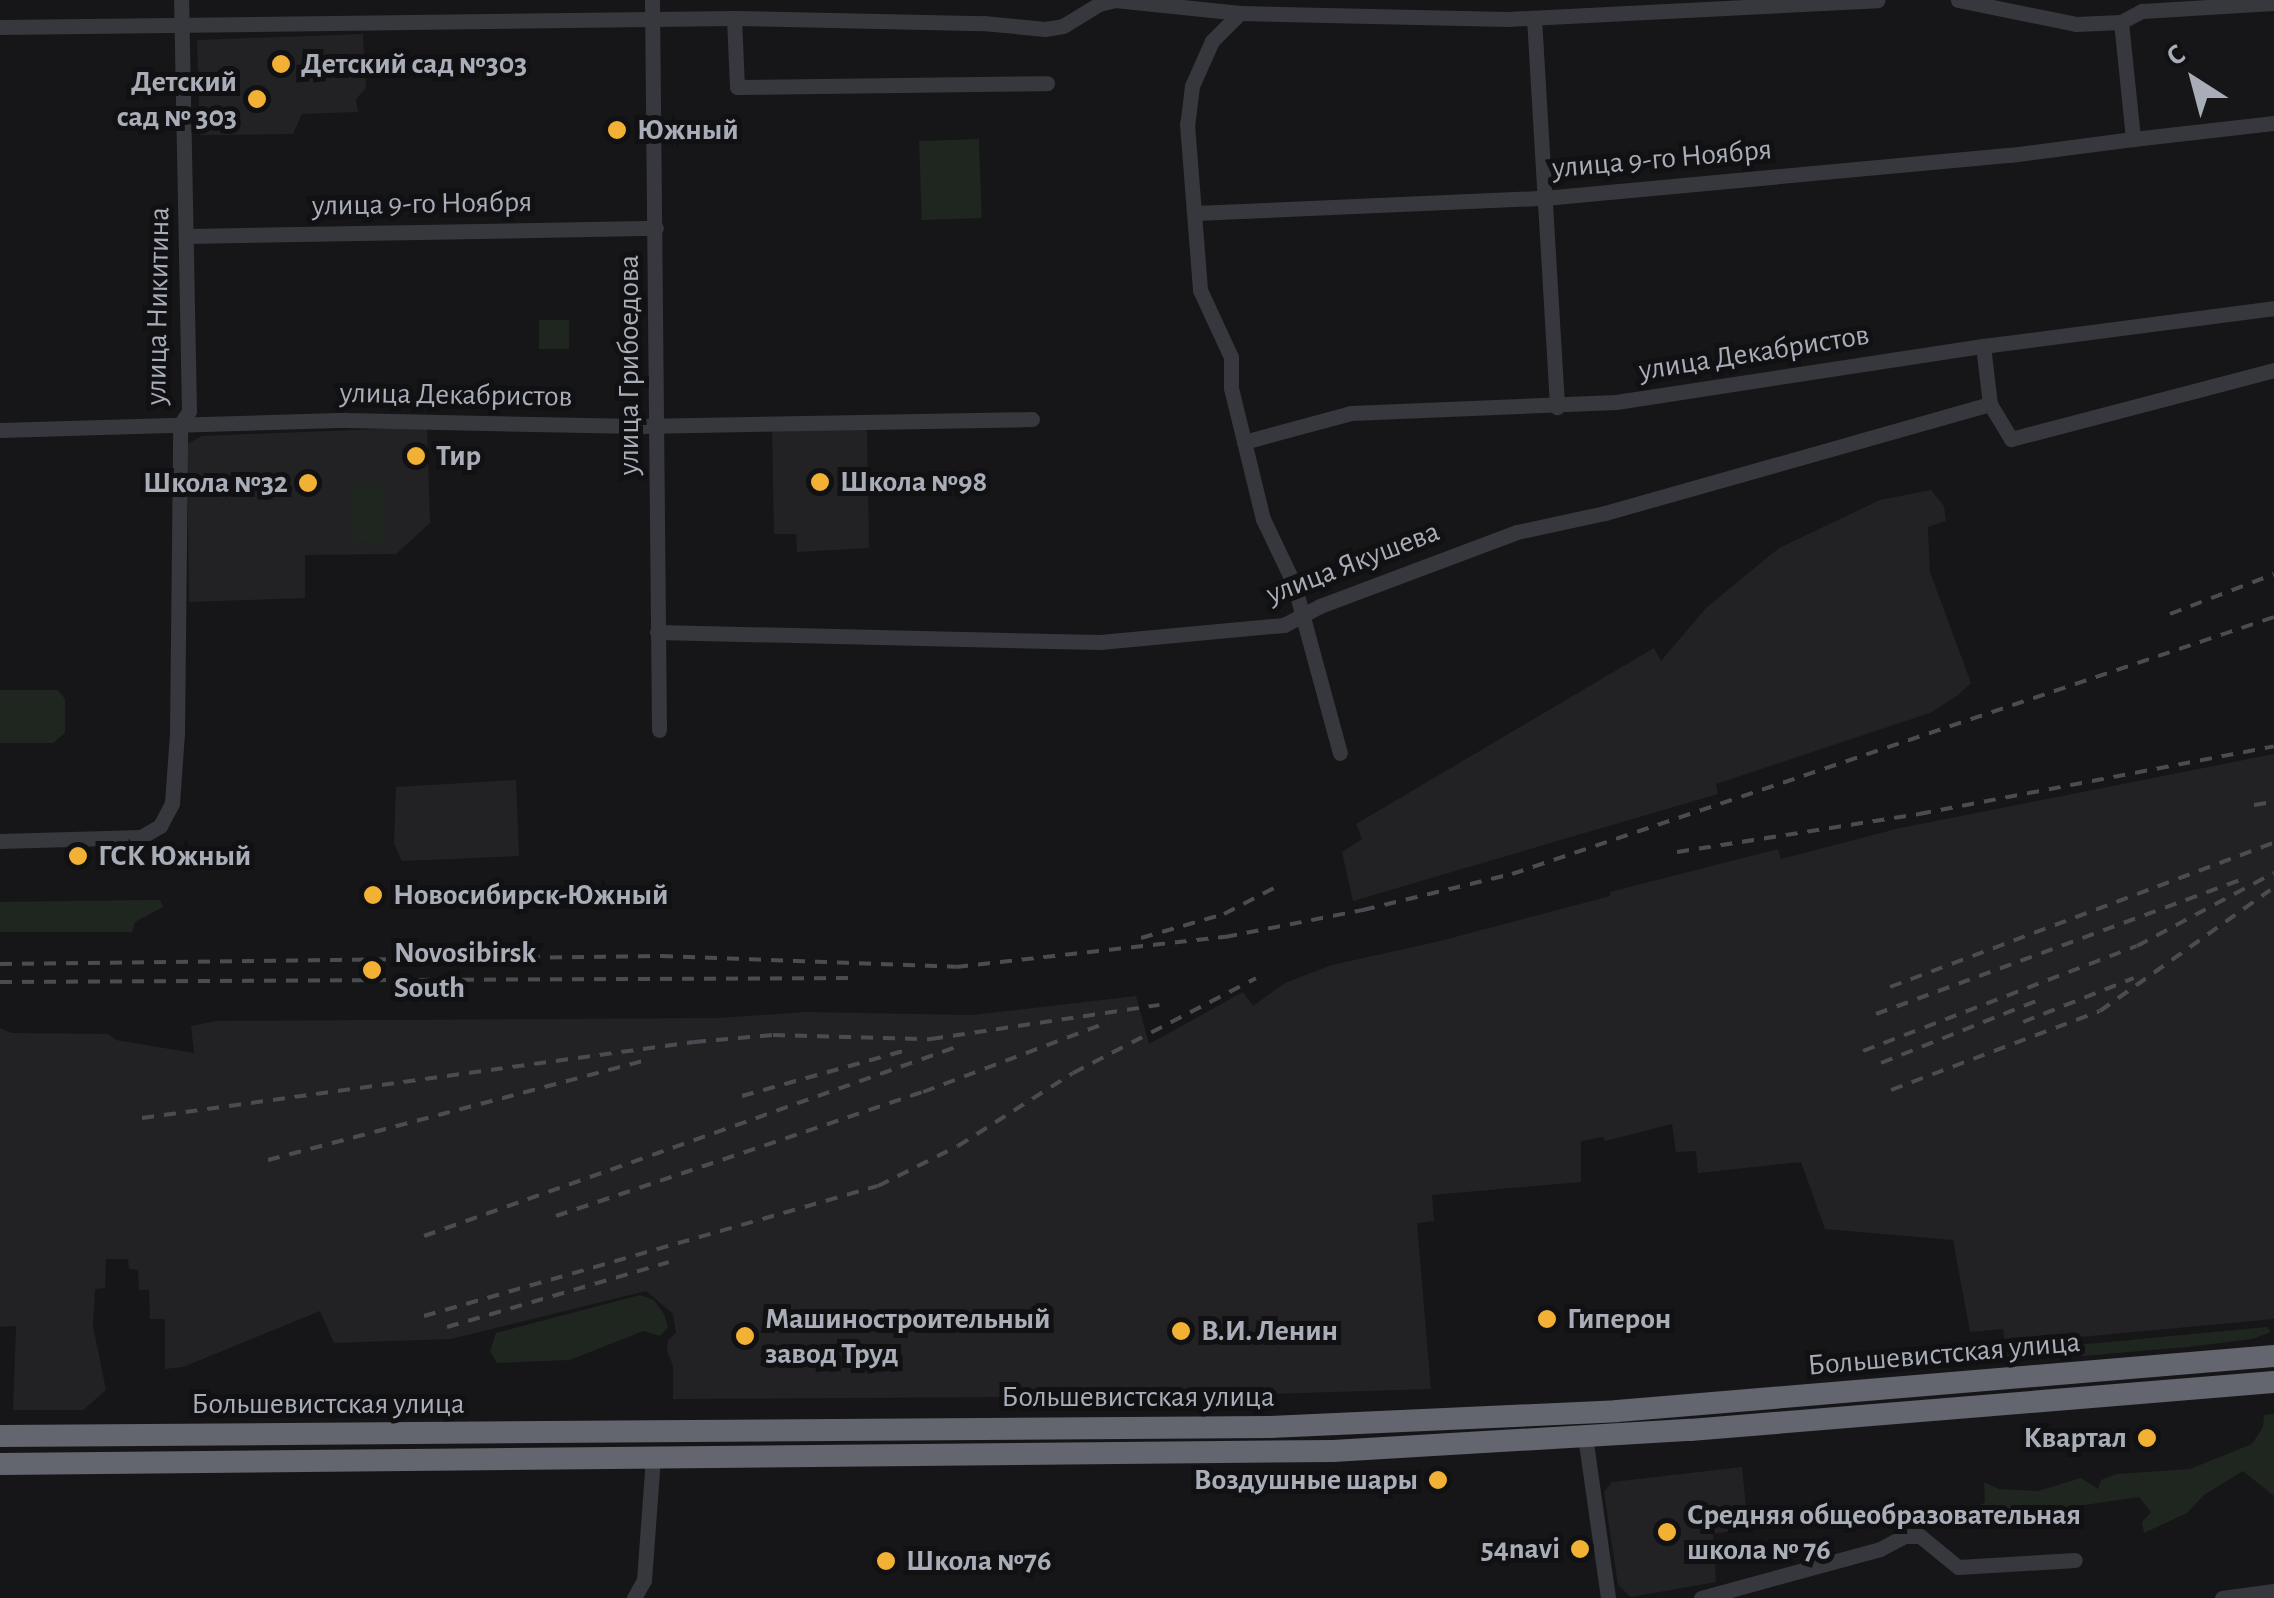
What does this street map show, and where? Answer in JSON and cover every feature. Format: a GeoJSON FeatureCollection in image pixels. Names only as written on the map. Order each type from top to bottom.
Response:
{"type":"FeatureCollection","features":[{"type":"Feature","properties":{"kind":"highway","name":"Большевистская улица"},"geometry":{"type":"LineString","coordinates":[[0,1436],[1270,1427],[1617,1411],[2274,1356]]}},
{"type":"Feature","properties":{"kind":"highway","name":"Большевистская улица"},"geometry":{"type":"LineString","coordinates":[[0,1464],[1271,1453],[1585,1436],[2274,1382]]}},
{"type":"Feature","properties":{"kind":"street","name":"улица Никитина"},"geometry":{"type":"LineString","coordinates":[[0,840],[141,836],[160,826],[172,803],[177,734],[180,425],[189,411],[181,0]]}},
{"type":"Feature","properties":{"kind":"street","name":"улица Грибоедова"},"geometry":{"type":"LineString","coordinates":[[652,0],[659,730]]}},
{"type":"Feature","properties":{"kind":"street"},"geometry":{"type":"LineString","coordinates":[[0,27],[734,18],[983,22],[1045,30],[1063,26],[1099,4],[1116,0],[1240,13],[1534,18],[1878,0]]}},
{"type":"Feature","properties":{"kind":"street"},"geometry":{"type":"LineString","coordinates":[[1958,0],[2076,24],[2121,22],[2142,6],[2274,3]]}},
{"type":"Feature","properties":{"kind":"street"},"geometry":{"type":"LineString","coordinates":[[1240,13],[1212,41],[1192,86],[1187,124],[1200,290],[1231,357],[1231,388],[1263,519],[1294,584],[1340,753]]}},
{"type":"Feature","properties":{"kind":"street"},"geometry":{"type":"LineString","coordinates":[[734,18],[736,87],[1047,83]]}},
{"type":"Feature","properties":{"kind":"street"},"geometry":{"type":"LineString","coordinates":[[1534,18],[1557,406]]}},
{"type":"Feature","properties":{"kind":"street"},"geometry":{"type":"LineString","coordinates":[[2121,22],[2133,139]]}},
{"type":"Feature","properties":{"kind":"street","name":"улица 9-го Ноября"},"geometry":{"type":"LineString","coordinates":[[1196,213],[1544,198],[2010,155],[2274,123]]}},
{"type":"Feature","properties":{"kind":"street","name":"улица 9-го Ноября"},"geometry":{"type":"LineString","coordinates":[[188,236],[656,228]]}},
{"type":"Feature","properties":{"kind":"street","name":"улица Декабристов"},"geometry":{"type":"LineString","coordinates":[[1244,442],[1351,413],[1616,402],[1983,346],[2274,308]]}},
{"type":"Feature","properties":{"kind":"street"},"geometry":{"type":"LineString","coordinates":[[1983,346],[1990,404],[2012,439],[2274,370]]}},
{"type":"Feature","properties":{"kind":"street","name":"улица Якушева"},"geometry":{"type":"LineString","coordinates":[[656,632],[1100,642],[1284,626],[1320,606],[1429,562],[1517,532],[1605,512],[1990,404]]}},
{"type":"Feature","properties":{"kind":"street","name":"улица Декабристов"},"geometry":{"type":"LineString","coordinates":[[0,430],[346,420],[657,426],[1032,419]]}},
{"type":"Feature","properties":{"kind":"street"},"geometry":{"type":"LineString","coordinates":[[1585,1436],[1608,1598]]}},
{"type":"Feature","properties":{"kind":"street"},"geometry":{"type":"LineString","coordinates":[[634,1598],[644,1580],[653,1458]]}},
{"type":"Feature","properties":{"kind":"street"},"geometry":{"type":"LineString","coordinates":[[1701,1598],[1880,1549],[1904,1536],[1920,1536],[1958,1567],[2076,1560]]}},
{"type":"Feature","properties":{"kind":"street"},"geometry":{"type":"LineString","coordinates":[[2222,1598],[2274,1591]]}},
{"type":"Feature","properties":{"kind":"shaded area","name":"Детский сад №303"},"geometry":{"type":"Polygon","coordinates":[[[363,34],[366,88],[356,99],[358,112],[302,114],[293,134],[200,135],[197,40],[363,34]]]}},
{"type":"Feature","properties":{"kind":"shaded area"},"geometry":{"type":"Polygon","coordinates":[[[979,139],[982,218],[922,220],[919,141],[979,139]]]}},
{"type":"Feature","properties":{"kind":"shaded area"},"geometry":{"type":"Polygon","coordinates":[[[539,320],[569,320],[569,349],[539,349],[539,320]]]}},
{"type":"Feature","properties":{"kind":"shaded area","name":"Школа №32"},"geometry":{"type":"Polygon","coordinates":[[[427,427],[430,523],[396,554],[305,555],[305,598],[189,602],[187,444],[202,436],[427,427]]]}},
{"type":"Feature","properties":{"kind":"shaded area","name":"Школа №98"},"geometry":{"type":"Polygon","coordinates":[[[867,427],[869,548],[797,552],[796,534],[774,534],[772,430],[867,427]]]}},
{"type":"Feature","properties":{"kind":"shaded area"},"geometry":{"type":"Polygon","coordinates":[[[353,485],[385,486],[383,543],[351,542],[353,485]]]}},
{"type":"Feature","properties":{"kind":"shaded area"},"geometry":{"type":"Polygon","coordinates":[[[1931,490],[1944,506],[1946,521],[1928,527],[1930,572],[1971,683],[1957,696],[1930,713],[1716,784],[1718,794],[1353,901],[1342,852],[1362,839],[1356,824],[1654,648],[1661,661],[1706,608],[1779,548],[1880,500],[1931,490]]]}},
{"type":"Feature","properties":{"kind":"shaded area"},"geometry":{"type":"Polygon","coordinates":[[[0,690],[58,690],[65,699],[65,733],[53,743],[0,743],[0,690]]]}},
{"type":"Feature","properties":{"kind":"shaded area"},"geometry":{"type":"Polygon","coordinates":[[[2274,754],[2274,1319],[2005,1344],[2003,1329],[1970,1332],[1953,1240],[1825,1229],[1801,1162],[1698,1173],[1696,1151],[1676,1152],[1672,1124],[1605,1141],[1603,1137],[1581,1141],[1581,1182],[1432,1195],[1434,1221],[1417,1223],[1431,1389],[1211,1396],[673,1399],[673,1366],[667,1351],[668,1340],[676,1333],[673,1314],[646,1291],[451,1339],[334,1343],[320,1311],[183,1367],[165,1369],[165,1319],[150,1319],[149,1290],[139,1290],[138,1270],[129,1269],[128,1259],[106,1259],[105,1288],[95,1289],[93,1326],[106,1390],[83,1410],[13,1410],[16,1326],[0,1327],[0,1028],[12,1033],[108,1034],[116,1040],[194,1053],[191,1026],[216,1021],[719,1018],[805,1012],[972,1015],[1136,996],[1149,1044],[1243,992],[1253,1006],[1285,983],[1332,965],[1436,942],[1610,896],[1610,892],[1778,849],[1781,859],[1900,828],[2274,754]]]}},
{"type":"Feature","properties":{"kind":"shaded area"},"geometry":{"type":"Polygon","coordinates":[[[516,780],[519,856],[402,861],[394,844],[396,787],[516,780]]]}},
{"type":"Feature","properties":{"kind":"shaded area"},"geometry":{"type":"Polygon","coordinates":[[[160,900],[163,907],[135,922],[132,932],[0,932],[0,902],[160,900]]]}},
{"type":"Feature","properties":{"kind":"shaded area"},"geometry":{"type":"Polygon","coordinates":[[[640,1295],[654,1300],[664,1314],[668,1327],[660,1336],[643,1331],[570,1360],[497,1363],[490,1351],[496,1333],[640,1295]]]}},
{"type":"Feature","properties":{"kind":"shaded area"},"geometry":{"type":"Polygon","coordinates":[[[2267,1327],[2271,1332],[2252,1339],[1986,1364],[1989,1356],[2004,1352],[2267,1327]]]}},
{"type":"Feature","properties":{"kind":"shaded area"},"geometry":{"type":"Polygon","coordinates":[[[2274,1414],[2274,1496],[2243,1471],[2204,1495],[2187,1513],[2144,1533],[2142,1522],[2151,1512],[2139,1497],[2030,1513],[2020,1506],[1980,1521],[1957,1520],[1985,1502],[1984,1482],[1999,1489],[2038,1491],[2081,1478],[2098,1489],[2101,1480],[2117,1474],[2190,1469],[2252,1444],[2263,1427],[2264,1415],[2274,1414]]]}},
{"type":"Feature","properties":{"kind":"shaded area","name":"Средняя общеобразовательная школа № 76"},"geometry":{"type":"Polygon","coordinates":[[[1742,1467],[1746,1507],[1737,1530],[1713,1534],[1716,1582],[1631,1597],[1618,1585],[1604,1492],[1612,1482],[1742,1467]]]}},
{"type":"Feature","properties":{"kind":"railway"},"geometry":{"type":"LineString","coordinates":[[2170,614],[2274,574]]}},
{"type":"Feature","properties":{"kind":"railway"},"geometry":{"type":"LineString","coordinates":[[0,964],[661,956],[956,967],[1225,937],[1363,910],[1512,874],[2274,617]]}},
{"type":"Feature","properties":{"kind":"railway"},"geometry":{"type":"LineString","coordinates":[[1677,852],[1919,814],[2274,746]]}},
{"type":"Feature","properties":{"kind":"railway"},"geometry":{"type":"LineString","coordinates":[[2254,805],[2274,802]]}},
{"type":"Feature","properties":{"kind":"railway"},"geometry":{"type":"LineString","coordinates":[[1890,987],[2274,843]]}},
{"type":"Feature","properties":{"kind":"railway"},"geometry":{"type":"LineString","coordinates":[[1863,1051],[2137,946],[2274,873]]}},
{"type":"Feature","properties":{"kind":"railway"},"geometry":{"type":"LineString","coordinates":[[1876,1014],[2246,878]]}},
{"type":"Feature","properties":{"kind":"railway"},"geometry":{"type":"LineString","coordinates":[[1141,938],[1224,914],[1276,887]]}},
{"type":"Feature","properties":{"kind":"railway"},"geometry":{"type":"LineString","coordinates":[[1891,1090],[2100,1011],[2270,890]]}},
{"type":"Feature","properties":{"kind":"railway"},"geometry":{"type":"LineString","coordinates":[[0,982],[854,978]]}},
{"type":"Feature","properties":{"kind":"railway"},"geometry":{"type":"LineString","coordinates":[[424,1316],[878,1186],[958,1146],[1073,1073],[1256,978]]}},
{"type":"Feature","properties":{"kind":"railway"},"geometry":{"type":"LineString","coordinates":[[2023,1022],[2134,978]]}},
{"type":"Feature","properties":{"kind":"railway"},"geometry":{"type":"LineString","coordinates":[[1881,1063],[2041,999]]}},
{"type":"Feature","properties":{"kind":"railway"},"geometry":{"type":"LineString","coordinates":[[142,1118],[694,1042],[773,1035],[931,1039],[1159,1005]]}},
{"type":"Feature","properties":{"kind":"railway"},"geometry":{"type":"LineString","coordinates":[[556,1216],[923,1092],[1108,1022]]}},
{"type":"Feature","properties":{"kind":"railway"},"geometry":{"type":"LineString","coordinates":[[424,1236],[962,1045]]}},
{"type":"Feature","properties":{"kind":"railway"},"geometry":{"type":"LineString","coordinates":[[742,1096],[910,1049]]}},
{"type":"Feature","properties":{"kind":"railway"},"geometry":{"type":"LineString","coordinates":[[268,1160],[647,1060]]}},
{"type":"Feature","properties":{"kind":"railway"},"geometry":{"type":"LineString","coordinates":[[447,1327],[669,1262]]}},
{"type":"Feature","properties":{"kind":"place","name":"Детский сад №303"},"geometry":{"type":"Point","coordinates":[281,64]}},
{"type":"Feature","properties":{"kind":"place","name":"Детский сад № 303"},"geometry":{"type":"Point","coordinates":[257,99]}},
{"type":"Feature","properties":{"kind":"place","name":"Южный"},"geometry":{"type":"Point","coordinates":[617,130]}},
{"type":"Feature","properties":{"kind":"place","name":"Тир"},"geometry":{"type":"Point","coordinates":[416,456]}},
{"type":"Feature","properties":{"kind":"place","name":"Школа №98"},"geometry":{"type":"Point","coordinates":[820,482]}},
{"type":"Feature","properties":{"kind":"place","name":"Школа №32"},"geometry":{"type":"Point","coordinates":[308,483]}},
{"type":"Feature","properties":{"kind":"place","name":"ГСК Южный"},"geometry":{"type":"Point","coordinates":[78,856]}},
{"type":"Feature","properties":{"kind":"place","name":"Новосибирск-Южный"},"geometry":{"type":"Point","coordinates":[373,895]}},
{"type":"Feature","properties":{"kind":"place","name":"Novosibirsk South"},"geometry":{"type":"Point","coordinates":[372,970]}},
{"type":"Feature","properties":{"kind":"place","name":"Гиперон"},"geometry":{"type":"Point","coordinates":[1547,1319]}},
{"type":"Feature","properties":{"kind":"place","name":"В.И. Ленин"},"geometry":{"type":"Point","coordinates":[1181,1331]}},
{"type":"Feature","properties":{"kind":"place","name":"Машиностроительный завод Труд"},"geometry":{"type":"Point","coordinates":[745,1336]}},
{"type":"Feature","properties":{"kind":"place","name":"Квартал"},"geometry":{"type":"Point","coordinates":[2147,1438]}},
{"type":"Feature","properties":{"kind":"place","name":"Воздушные шары"},"geometry":{"type":"Point","coordinates":[1438,1480]}},
{"type":"Feature","properties":{"kind":"place","name":"Средняя общеобразовательная школа № 76"},"geometry":{"type":"Point","coordinates":[1667,1532]}},
{"type":"Feature","properties":{"kind":"place","name":"54navi"},"geometry":{"type":"Point","coordinates":[1580,1549]}},
{"type":"Feature","properties":{"kind":"place","name":"Школа №76"},"geometry":{"type":"Point","coordinates":[886,1561]}}]}
